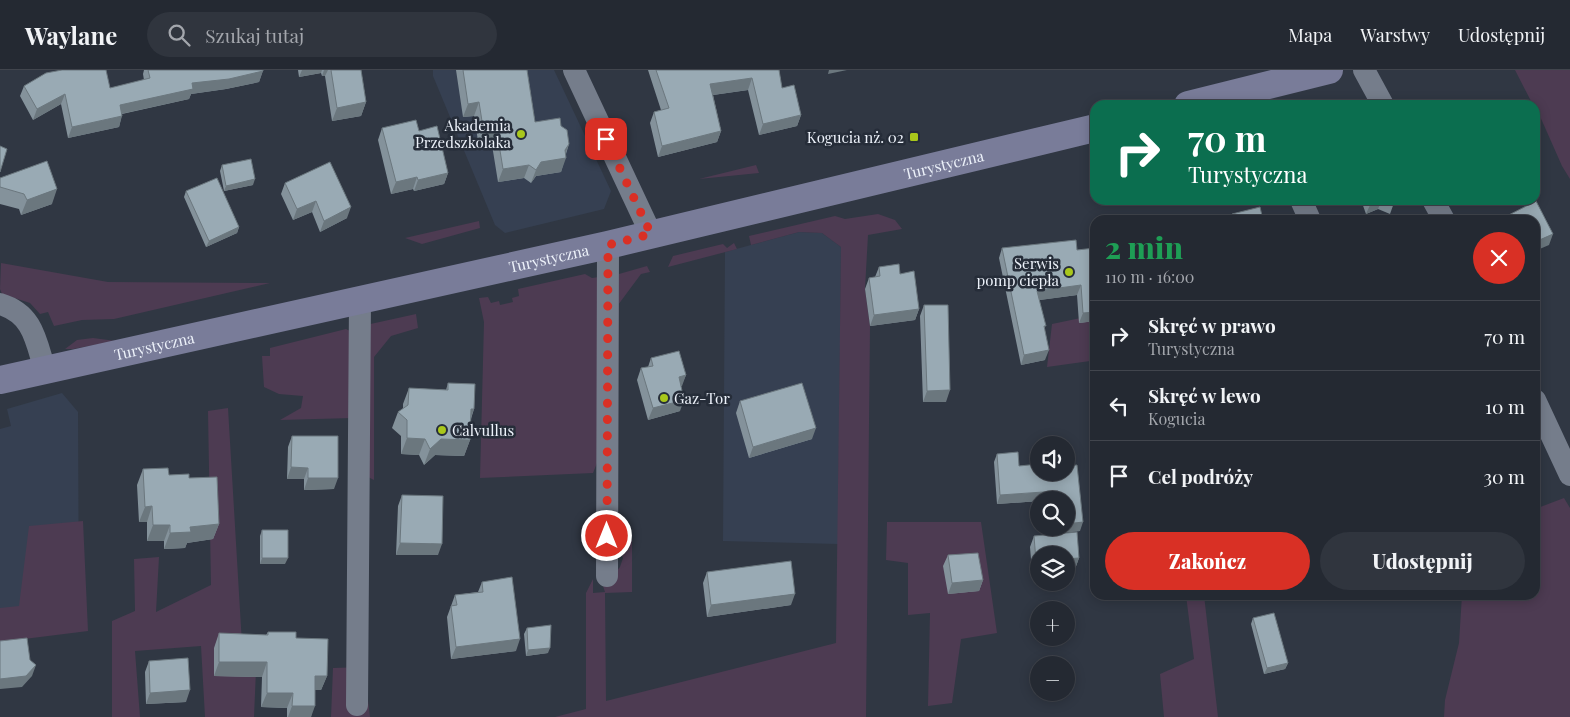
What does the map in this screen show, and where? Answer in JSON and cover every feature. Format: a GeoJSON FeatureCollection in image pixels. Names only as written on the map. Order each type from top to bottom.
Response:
{"type":"FeatureCollection","features":[{"type":"Feature","properties":{"kind":"main road"},"geometry":{"type":"LineString","coordinates":[[1230,100],[1256,97],[1329,70]]}},
{"type":"Feature","properties":{"kind":"main road","name":"Turystyczna"},"geometry":{"type":"LineString","coordinates":[[0,380],[608,245],[1090,129]]}},
{"type":"Feature","properties":{"kind":"street"},"geometry":{"type":"LineString","coordinates":[[574,70],[651,234]]}},
{"type":"Feature","properties":{"kind":"street"},"geometry":{"type":"LineString","coordinates":[[1364,70],[1380,100]]}},
{"type":"Feature","properties":{"kind":"street"},"geometry":{"type":"LineString","coordinates":[[606,576],[608,245]]}},
{"type":"Feature","properties":{"kind":"street"},"geometry":{"type":"LineString","coordinates":[[357,705],[360,301]]}},
{"type":"Feature","properties":{"kind":"street"},"geometry":{"type":"LineString","coordinates":[[0,304],[19,313],[31,325],[45,370]]}},
{"type":"Feature","properties":{"kind":"street"},"geometry":{"type":"LineString","coordinates":[[1540,411],[1570,475]]}},
{"type":"Feature","properties":{"kind":"shaded area","name":"Akademia Przedszkolaka"},"geometry":{"type":"Polygon","coordinates":[[[433,70],[554,70],[611,191],[604,209],[505,233],[495,225],[433,76],[433,70]]]}},
{"type":"Feature","properties":{"kind":"shaded area"},"geometry":{"type":"Polygon","coordinates":[[[1515,70],[1570,70],[1570,179],[1562,166],[1540,116],[1540,100],[1530,100],[1515,70]]]}},
{"type":"Feature","properties":{"kind":"shaded area"},"geometry":{"type":"Polygon","coordinates":[[[756,165],[759,173],[699,179],[756,165]]]}},
{"type":"Feature","properties":{"kind":"shaded area"},"geometry":{"type":"Polygon","coordinates":[[[878,214],[895,220],[902,229],[868,235],[865,289],[870,326],[866,717],[555,717],[586,709],[586,593],[593,579],[593,593],[605,592],[603,586],[620,567],[623,558],[615,541],[618,356],[617,524],[632,541],[632,592],[605,593],[606,701],[836,643],[841,247],[822,233],[799,232],[751,245],[749,236],[835,216],[845,219],[878,214]]]}},
{"type":"Feature","properties":{"kind":"shaded area"},"geometry":{"type":"Polygon","coordinates":[[[479,221],[480,228],[422,244],[405,238],[479,221]]]}},
{"type":"Feature","properties":{"kind":"shaded area"},"geometry":{"type":"Polygon","coordinates":[[[799,232],[822,233],[841,247],[838,544],[723,541],[725,252],[799,232]]]}},
{"type":"Feature","properties":{"kind":"shaded area"},"geometry":{"type":"Polygon","coordinates":[[[734,243],[737,249],[668,267],[673,256],[723,244],[727,248],[734,243]]]}},
{"type":"Feature","properties":{"kind":"shaded area"},"geometry":{"type":"Polygon","coordinates":[[[1,263],[108,282],[270,283],[114,319],[82,320],[54,326],[48,312],[40,314],[30,303],[2,294],[0,289],[1,263]]]}},
{"type":"Feature","properties":{"kind":"shaded area"},"geometry":{"type":"Polygon","coordinates":[[[647,266],[650,272],[641,274],[619,304],[619,274],[647,266]]]}},
{"type":"Feature","properties":{"kind":"shaded area"},"geometry":{"type":"Polygon","coordinates":[[[585,274],[592,278],[599,277],[597,463],[593,473],[480,478],[484,322],[479,298],[488,297],[491,303],[499,301],[500,305],[513,302],[512,298],[519,296],[518,289],[585,274]]]}},
{"type":"Feature","properties":{"kind":"shaded area"},"geometry":{"type":"Polygon","coordinates":[[[619,304],[618,356],[618,305],[619,304]]]}},
{"type":"Feature","properties":{"kind":"shaded area"},"geometry":{"type":"Polygon","coordinates":[[[416,314],[418,328],[391,336],[374,357],[374,480],[368,477],[366,325],[416,314]]]}},
{"type":"Feature","properties":{"kind":"shaded area"},"geometry":{"type":"Polygon","coordinates":[[[1090,316],[1090,361],[1047,367],[1052,324],[1090,316]]]}},
{"type":"Feature","properties":{"kind":"shaded area"},"geometry":{"type":"Polygon","coordinates":[[[346,329],[352,332],[352,418],[280,420],[301,408],[303,396],[279,394],[264,387],[262,356],[270,356],[270,348],[346,329]]]}},
{"type":"Feature","properties":{"kind":"shaded area"},"geometry":{"type":"Polygon","coordinates":[[[93,338],[116,341],[65,349],[77,340],[93,338]]]}},
{"type":"Feature","properties":{"kind":"shaded area"},"geometry":{"type":"Polygon","coordinates":[[[62,393],[78,412],[79,632],[0,638],[0,429],[11,426],[7,409],[62,393]]]}},
{"type":"Feature","properties":{"kind":"shaded area"},"geometry":{"type":"Polygon","coordinates":[[[228,408],[242,644],[257,646],[254,717],[205,717],[201,646],[135,651],[140,717],[112,717],[112,621],[135,611],[134,559],[159,557],[156,612],[211,585],[208,411],[228,408]]]}},
{"type":"Feature","properties":{"kind":"shaded area"},"geometry":{"type":"Polygon","coordinates":[[[1564,498],[1570,508],[1570,717],[1444,717],[1445,700],[1459,643],[1462,600],[1540,600],[1540,507],[1564,498]]]}},
{"type":"Feature","properties":{"kind":"shaded area"},"geometry":{"type":"Polygon","coordinates":[[[83,521],[88,631],[0,642],[0,608],[19,606],[29,526],[83,521]]]}},
{"type":"Feature","properties":{"kind":"shaded area"},"geometry":{"type":"Polygon","coordinates":[[[887,522],[981,522],[997,633],[961,639],[952,703],[928,706],[930,613],[908,615],[908,563],[886,560],[887,522]]]}},
{"type":"Feature","properties":{"kind":"shaded area"},"geometry":{"type":"Polygon","coordinates":[[[1187,600],[1205,600],[1218,717],[1164,717],[1160,674],[1194,659],[1187,600]]]}},
{"type":"Feature","properties":{"kind":"shaded area"},"geometry":{"type":"Polygon","coordinates":[[[364,667],[370,717],[331,717],[333,668],[364,667]]]}},
{"type":"Feature","properties":{"kind":"building"},"geometry":{"type":"Polygon","coordinates":[[[62,70],[106,70],[110,88],[150,78],[148,70],[263,71],[229,79],[192,83],[193,89],[120,105],[122,116],[72,127],[65,94],[37,109],[24,86],[46,73],[62,70]]]}},
{"type":"Feature","properties":{"kind":"building"},"geometry":{"type":"Polygon","coordinates":[[[331,70],[361,70],[366,102],[337,108],[331,70]]]}},
{"type":"Feature","properties":{"kind":"building"},"geometry":{"type":"Polygon","coordinates":[[[463,70],[527,70],[535,122],[560,118],[561,126],[567,130],[569,144],[565,150],[566,158],[541,162],[536,170],[529,165],[503,169],[497,132],[484,134],[479,102],[468,104],[463,70]]]}},
{"type":"Feature","properties":{"kind":"building"},"geometry":{"type":"Polygon","coordinates":[[[656,70],[779,70],[782,88],[794,85],[801,115],[763,124],[752,78],[710,84],[721,131],[662,146],[654,112],[669,108],[656,70]]]}},
{"type":"Feature","properties":{"kind":"building"},"geometry":{"type":"Polygon","coordinates":[[[416,120],[419,131],[437,126],[448,173],[418,180],[417,177],[396,182],[382,128],[416,120]]]}},
{"type":"Feature","properties":{"kind":"building"},"geometry":{"type":"Polygon","coordinates":[[[0,146],[7,149],[0,172],[0,146]]]}},
{"type":"Feature","properties":{"kind":"building"},"geometry":{"type":"Polygon","coordinates":[[[251,159],[255,179],[226,186],[222,165],[251,159]]]}},
{"type":"Feature","properties":{"kind":"building"},"geometry":{"type":"Polygon","coordinates":[[[47,161],[57,189],[27,200],[24,194],[0,187],[0,178],[47,161]]]}},
{"type":"Feature","properties":{"kind":"building"},"geometry":{"type":"Polygon","coordinates":[[[330,162],[351,207],[324,221],[316,201],[297,209],[285,183],[330,162]]]}},
{"type":"Feature","properties":{"kind":"building"},"geometry":{"type":"Polygon","coordinates":[[[217,178],[239,227],[209,241],[186,191],[217,178]]]}},
{"type":"Feature","properties":{"kind":"building"},"geometry":{"type":"Polygon","coordinates":[[[1528,205],[1538,205],[1553,234],[1540,240],[1540,215],[1509,215],[1528,205]]]}},
{"type":"Feature","properties":{"kind":"building"},"geometry":{"type":"Polygon","coordinates":[[[1260,207],[1262,215],[1232,215],[1260,207]]]}},
{"type":"Feature","properties":{"kind":"building"},"geometry":{"type":"Polygon","coordinates":[[[1076,240],[1077,250],[1090,249],[1090,312],[1083,313],[1081,285],[1037,291],[1046,326],[1044,326],[1049,350],[1024,355],[1002,248],[1076,240]]]}},
{"type":"Feature","properties":{"kind":"building"},"geometry":{"type":"Polygon","coordinates":[[[899,264],[900,274],[914,271],[919,309],[874,315],[869,278],[880,276],[879,267],[899,264]]]}},
{"type":"Feature","properties":{"kind":"building"},"geometry":{"type":"Polygon","coordinates":[[[924,305],[948,305],[950,390],[927,391],[924,305]]]}},
{"type":"Feature","properties":{"kind":"building"},"geometry":{"type":"Polygon","coordinates":[[[679,351],[686,375],[679,377],[684,400],[653,408],[641,368],[653,366],[651,358],[679,351]]]}},
{"type":"Feature","properties":{"kind":"building"},"geometry":{"type":"Polygon","coordinates":[[[448,383],[475,384],[474,409],[471,409],[470,440],[441,439],[430,449],[425,439],[407,438],[407,420],[398,412],[408,405],[409,388],[448,390],[448,383]]]}},
{"type":"Feature","properties":{"kind":"building"},"geometry":{"type":"Polygon","coordinates":[[[802,383],[816,428],[753,447],[740,401],[802,383]]]}},
{"type":"Feature","properties":{"kind":"building"},"geometry":{"type":"Polygon","coordinates":[[[292,436],[338,436],[338,478],[308,478],[308,468],[291,467],[292,436]]]}},
{"type":"Feature","properties":{"kind":"building"},"geometry":{"type":"Polygon","coordinates":[[[1018,452],[1019,466],[1030,465],[1030,481],[1075,481],[1075,465],[1077,465],[1083,522],[1075,523],[1075,491],[1030,491],[1030,493],[1000,495],[997,454],[1018,452]]]}},
{"type":"Feature","properties":{"kind":"building"},"geometry":{"type":"Polygon","coordinates":[[[168,468],[169,475],[189,474],[189,478],[217,477],[219,524],[190,527],[191,532],[170,533],[170,525],[153,525],[152,506],[145,507],[143,469],[168,468]]]}},
{"type":"Feature","properties":{"kind":"building"},"geometry":{"type":"Polygon","coordinates":[[[402,495],[443,496],[442,544],[400,543],[402,495]]]}},
{"type":"Feature","properties":{"kind":"building"},"geometry":{"type":"Polygon","coordinates":[[[262,530],[288,530],[288,558],[262,558],[262,530]]]}},
{"type":"Feature","properties":{"kind":"building"},"geometry":{"type":"Polygon","coordinates":[[[1075,532],[1077,532],[1079,558],[1075,558],[1075,546],[1035,546],[1034,536],[1075,536],[1075,532]]]}},
{"type":"Feature","properties":{"kind":"building"},"geometry":{"type":"Polygon","coordinates":[[[978,553],[983,580],[952,583],[948,555],[978,553]]]}},
{"type":"Feature","properties":{"kind":"building"},"geometry":{"type":"Polygon","coordinates":[[[791,561],[795,594],[711,605],[707,572],[791,561]]]}},
{"type":"Feature","properties":{"kind":"building"},"geometry":{"type":"Polygon","coordinates":[[[512,577],[520,639],[456,647],[451,606],[457,605],[455,595],[483,592],[482,582],[512,577]]]}},
{"type":"Feature","properties":{"kind":"building"},"geometry":{"type":"Polygon","coordinates":[[[1274,613],[1288,663],[1267,668],[1253,618],[1274,613]]]}},
{"type":"Feature","properties":{"kind":"building"},"geometry":{"type":"Polygon","coordinates":[[[551,625],[550,648],[528,650],[527,628],[551,625]]]}},
{"type":"Feature","properties":{"kind":"building"},"geometry":{"type":"Polygon","coordinates":[[[268,632],[296,632],[296,638],[328,639],[327,676],[315,676],[315,706],[292,706],[293,693],[267,693],[267,662],[219,662],[219,633],[268,635],[268,632]]]}},
{"type":"Feature","properties":{"kind":"building"},"geometry":{"type":"Polygon","coordinates":[[[27,638],[30,660],[36,665],[26,676],[0,679],[0,641],[27,638]]]}},
{"type":"Feature","properties":{"kind":"building"},"geometry":{"type":"Polygon","coordinates":[[[188,658],[190,690],[150,693],[149,661],[188,658]]]}},
{"type":"Feature","properties":{"kind":"place","name":"Akademia Przedszkolaka"},"geometry":{"type":"Point","coordinates":[521,134]}},
{"type":"Feature","properties":{"kind":"place","name":"Kogucia nż. 02"},"geometry":{"type":"Point","coordinates":[914,137]}},
{"type":"Feature","properties":{"kind":"place","name":"Serwis pomp ciepła"},"geometry":{"type":"Point","coordinates":[1069,272]}},
{"type":"Feature","properties":{"kind":"place","name":"Gaz-Tor"},"geometry":{"type":"Point","coordinates":[664,398]}},
{"type":"Feature","properties":{"kind":"place","name":"Calvullus"},"geometry":{"type":"Point","coordinates":[442,430]}},
{"type":"Feature","properties":{"kind":"route"},"geometry":{"type":"LineString","coordinates":[[606,139],[651,234],[608,245],[607,536]]}}]}
